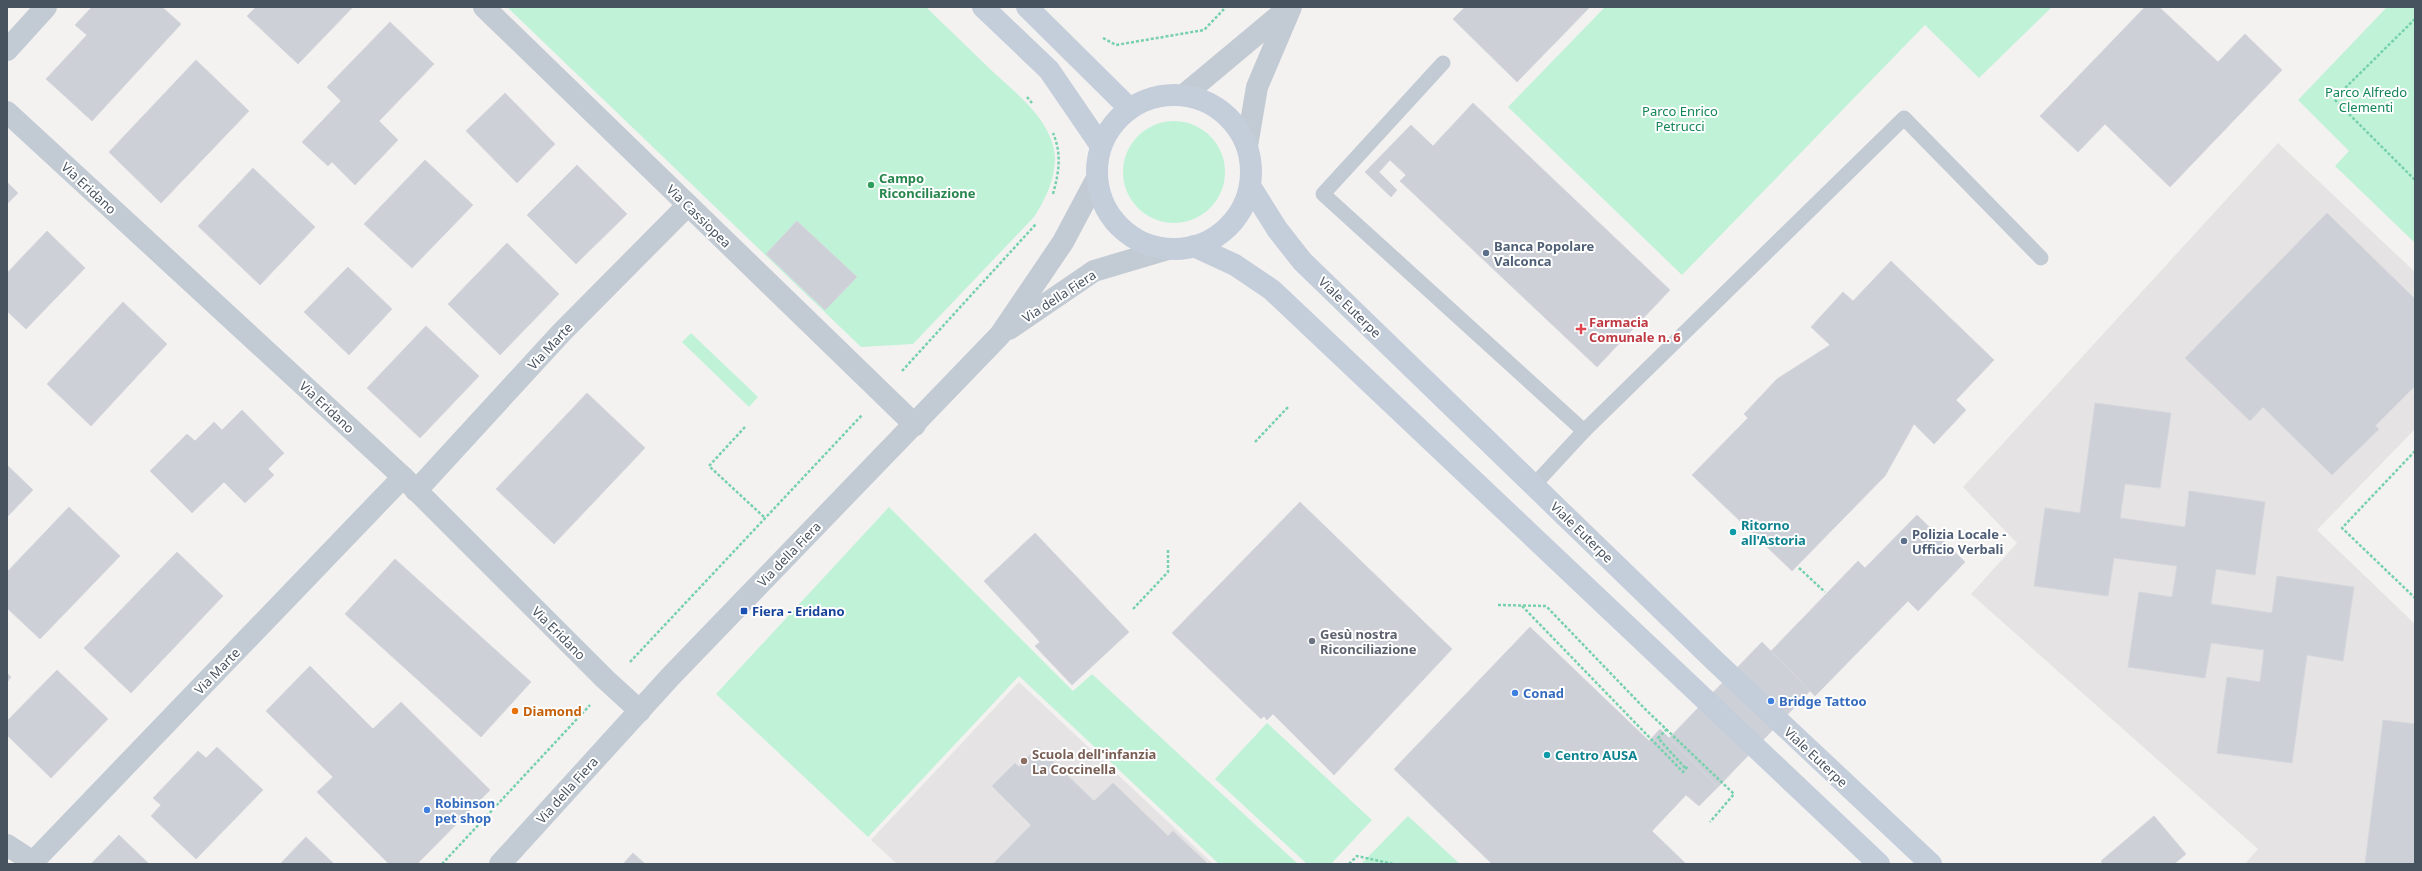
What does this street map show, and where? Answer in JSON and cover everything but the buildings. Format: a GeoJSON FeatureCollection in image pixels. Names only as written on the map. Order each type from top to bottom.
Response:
{"type":"FeatureCollection","features":[{"type":"Feature","properties":{"kind":"main road"},"geometry":{"type":"LineString","coordinates":[[983,7],[1050,70],[1101,146]]}},
{"type":"Feature","properties":{"kind":"main road"},"geometry":{"type":"LineString","coordinates":[[1027,7],[1129,108]]}},
{"type":"Feature","properties":{"kind":"main road"},"geometry":{"type":"LineString","coordinates":[[1184,95],[1201,99],[1216,107],[1238,128],[1247,146],[1251,165],[1250,186],[1245,204],[1234,220],[1212,240],[1194,246],[1168,249],[1149,245],[1132,237],[1120,228],[1110,216],[1101,199],[1096,180],[1101,146],[1110,127],[1129,108],[1156,97],[1184,95]]}},
{"type":"Feature","properties":{"kind":"main road","name":"Viale Euterpe"},"geometry":{"type":"LineString","coordinates":[[1250,186],[1276,229],[1302,261],[1716,662],[1931,864]]}},
{"type":"Feature","properties":{"kind":"main road"},"geometry":{"type":"LineString","coordinates":[[1194,246],[1235,265],[1272,290],[1879,864]]}},
{"type":"Feature","properties":{"kind":"street"},"geometry":{"type":"LineString","coordinates":[[7,50],[46,7]]}},
{"type":"Feature","properties":{"kind":"street","name":"Via Cassiopea"},"geometry":{"type":"LineString","coordinates":[[484,7],[883,392],[915,425]]}},
{"type":"Feature","properties":{"kind":"street"},"geometry":{"type":"LineString","coordinates":[[1184,95],[1290,7]]}},
{"type":"Feature","properties":{"kind":"street"},"geometry":{"type":"LineString","coordinates":[[1247,146],[1257,87],[1290,7]]}},
{"type":"Feature","properties":{"kind":"street","name":"Via Eridano"},"geometry":{"type":"LineString","coordinates":[[7,112],[410,484],[640,711]]}},
{"type":"Feature","properties":{"kind":"street","name":"Via della Fiera"},"geometry":{"type":"LineString","coordinates":[[500,864],[671,676],[915,425],[1000,335],[1063,242],[1096,180]]}},
{"type":"Feature","properties":{"kind":"street","name":"Via Marte"},"geometry":{"type":"LineString","coordinates":[[32,863],[688,205]]}},
{"type":"Feature","properties":{"kind":"street","name":"Via della Fiera"},"geometry":{"type":"LineString","coordinates":[[1000,335],[1094,271],[1168,249]]}},
{"type":"Feature","properties":{"kind":"street"},"geometry":{"type":"LineString","coordinates":[[7,845],[32,863]]}},
{"type":"Feature","properties":{"kind":"lane"},"geometry":{"type":"LineString","coordinates":[[1443,63],[1323,194],[1584,431]]}},
{"type":"Feature","properties":{"kind":"lane"},"geometry":{"type":"LineString","coordinates":[[1534,485],[1584,431],[1904,118],[2041,258]]}},
{"type":"Feature","properties":{"kind":"path"},"geometry":{"type":"LineString","coordinates":[[1099,35],[1116,45],[1204,30],[1226,7]]}},
{"type":"Feature","properties":{"kind":"path"},"geometry":{"type":"LineString","coordinates":[[2415,19],[2334,99],[2415,180]]}},
{"type":"Feature","properties":{"kind":"path"},"geometry":{"type":"LineString","coordinates":[[1027,97],[1037,107]]}},
{"type":"Feature","properties":{"kind":"path"},"geometry":{"type":"LineString","coordinates":[[1051,129],[1059,147],[1058,174],[1051,200]]}},
{"type":"Feature","properties":{"kind":"path"},"geometry":{"type":"LineString","coordinates":[[442,864],[883,392],[1040,220]]}},
{"type":"Feature","properties":{"kind":"path"},"geometry":{"type":"LineString","coordinates":[[1255,442],[1289,406]]}},
{"type":"Feature","properties":{"kind":"path"},"geometry":{"type":"LineString","coordinates":[[745,427],[709,466],[765,518]]}},
{"type":"Feature","properties":{"kind":"path"},"geometry":{"type":"LineString","coordinates":[[2415,451],[2342,528],[2415,598]]}},
{"type":"Feature","properties":{"kind":"path"},"geometry":{"type":"LineString","coordinates":[[1133,609],[1168,572],[1168,548]]}},
{"type":"Feature","properties":{"kind":"path"},"geometry":{"type":"LineString","coordinates":[[1799,568],[1825,592]]}},
{"type":"Feature","properties":{"kind":"path"},"geometry":{"type":"LineString","coordinates":[[1498,605],[1546,606],[1667,729],[1734,794],[1710,822]]}},
{"type":"Feature","properties":{"kind":"path"},"geometry":{"type":"LineString","coordinates":[[1521,605],[1683,772],[1687,767],[1658,738],[1667,729]]}},
{"type":"Feature","properties":{"kind":"path"},"geometry":{"type":"LineString","coordinates":[[1349,864],[1357,856],[1393,864]]}},
{"type":"Feature","properties":{"kind":"shaded area"},"geometry":{"type":"Polygon","coordinates":[[[2278,143],[2415,272],[2415,429],[2317,530],[2415,624],[2415,864],[2245,864],[2258,849],[1971,594],[2017,543],[1963,487],[2278,143]]]}},
{"type":"Feature","properties":{"kind":"shaded area","name":"Scuola dell'infanzia La Coccinella"},"geometry":{"type":"Polygon","coordinates":[[[1019,682],[1213,864],[897,864],[871,840],[1019,682]]]}},
{"type":"Feature","properties":{"kind":"green space","name":"Campo Riconciliazione"},"geometry":{"type":"Polygon","coordinates":[[[507,7],[926,7],[1035,112],[1049,133],[1053,145],[1055,164],[1051,183],[1048,192],[1034,217],[913,344],[861,347],[507,7]]]}},
{"type":"Feature","properties":{"kind":"green space","name":"Parco Enrico Petrucci"},"geometry":{"type":"Polygon","coordinates":[[[1605,7],[2052,7],[1979,78],[1925,25],[1682,275],[1508,107],[1605,7]]]}},
{"type":"Feature","properties":{"kind":"green space","name":"Parco Alfredo Clementi"},"geometry":{"type":"Polygon","coordinates":[[[2387,7],[2415,7],[2415,243],[2335,166],[2349,151],[2298,100],[2387,7]]]}},
{"type":"Feature","properties":{"kind":"green space"},"geometry":{"type":"Polygon","coordinates":[[[1174,121],[1194,124],[1203,129],[1217,143],[1222,152],[1225,172],[1222,192],[1217,201],[1203,215],[1194,220],[1174,223],[1154,220],[1145,215],[1131,201],[1126,192],[1123,172],[1126,152],[1131,143],[1145,129],[1154,124],[1174,121]]]}},
{"type":"Feature","properties":{"kind":"green space"},"geometry":{"type":"Polygon","coordinates":[[[691,333],[758,397],[749,407],[682,342],[691,333]]]}},
{"type":"Feature","properties":{"kind":"green space"},"geometry":{"type":"Polygon","coordinates":[[[889,507],[1073,691],[1092,674],[1298,864],[1219,864],[1019,676],[868,837],[716,694],[889,507]]]}},
{"type":"Feature","properties":{"kind":"green space"},"geometry":{"type":"Polygon","coordinates":[[[1267,723],[1372,820],[1331,864],[1307,864],[1215,779],[1267,723]]]}},
{"type":"Feature","properties":{"kind":"green space"},"geometry":{"type":"Polygon","coordinates":[[[1408,816],[1460,864],[1361,864],[1408,816]]]}},
{"type":"Feature","properties":{"kind":"place","name":"Campo Riconciliazione"},"geometry":{"type":"Point","coordinates":[871,185]}},
{"type":"Feature","properties":{"kind":"place","name":"Banca Popolare Valconca"},"geometry":{"type":"Point","coordinates":[1486,253]}},
{"type":"Feature","properties":{"kind":"place","name":"Farmacia Comunale n. 6"},"geometry":{"type":"Point","coordinates":[1581,329]}},
{"type":"Feature","properties":{"kind":"place","name":"Ritorno all'Astoria"},"geometry":{"type":"Point","coordinates":[1733,532]}},
{"type":"Feature","properties":{"kind":"place","name":"Polizia Locale - Ufficio Verbali"},"geometry":{"type":"Point","coordinates":[1904,541]}},
{"type":"Feature","properties":{"kind":"place","name":"Fiera - Eridano"},"geometry":{"type":"Point","coordinates":[744,611]}},
{"type":"Feature","properties":{"kind":"place","name":"Gesù nostra Riconciliazione"},"geometry":{"type":"Point","coordinates":[1312,641]}},
{"type":"Feature","properties":{"kind":"place","name":"Conad"},"geometry":{"type":"Point","coordinates":[1515,693]}},
{"type":"Feature","properties":{"kind":"place","name":"Bridge Tattoo"},"geometry":{"type":"Point","coordinates":[1771,701]}},
{"type":"Feature","properties":{"kind":"place","name":"Diamond"},"geometry":{"type":"Point","coordinates":[515,711]}},
{"type":"Feature","properties":{"kind":"place","name":"Centro AUSA"},"geometry":{"type":"Point","coordinates":[1547,755]}},
{"type":"Feature","properties":{"kind":"place","name":"Scuola dell'infanzia La Coccinella"},"geometry":{"type":"Point","coordinates":[1024,761]}},
{"type":"Feature","properties":{"kind":"place","name":"Robinson pet shop"},"geometry":{"type":"Point","coordinates":[427,810]}}]}
